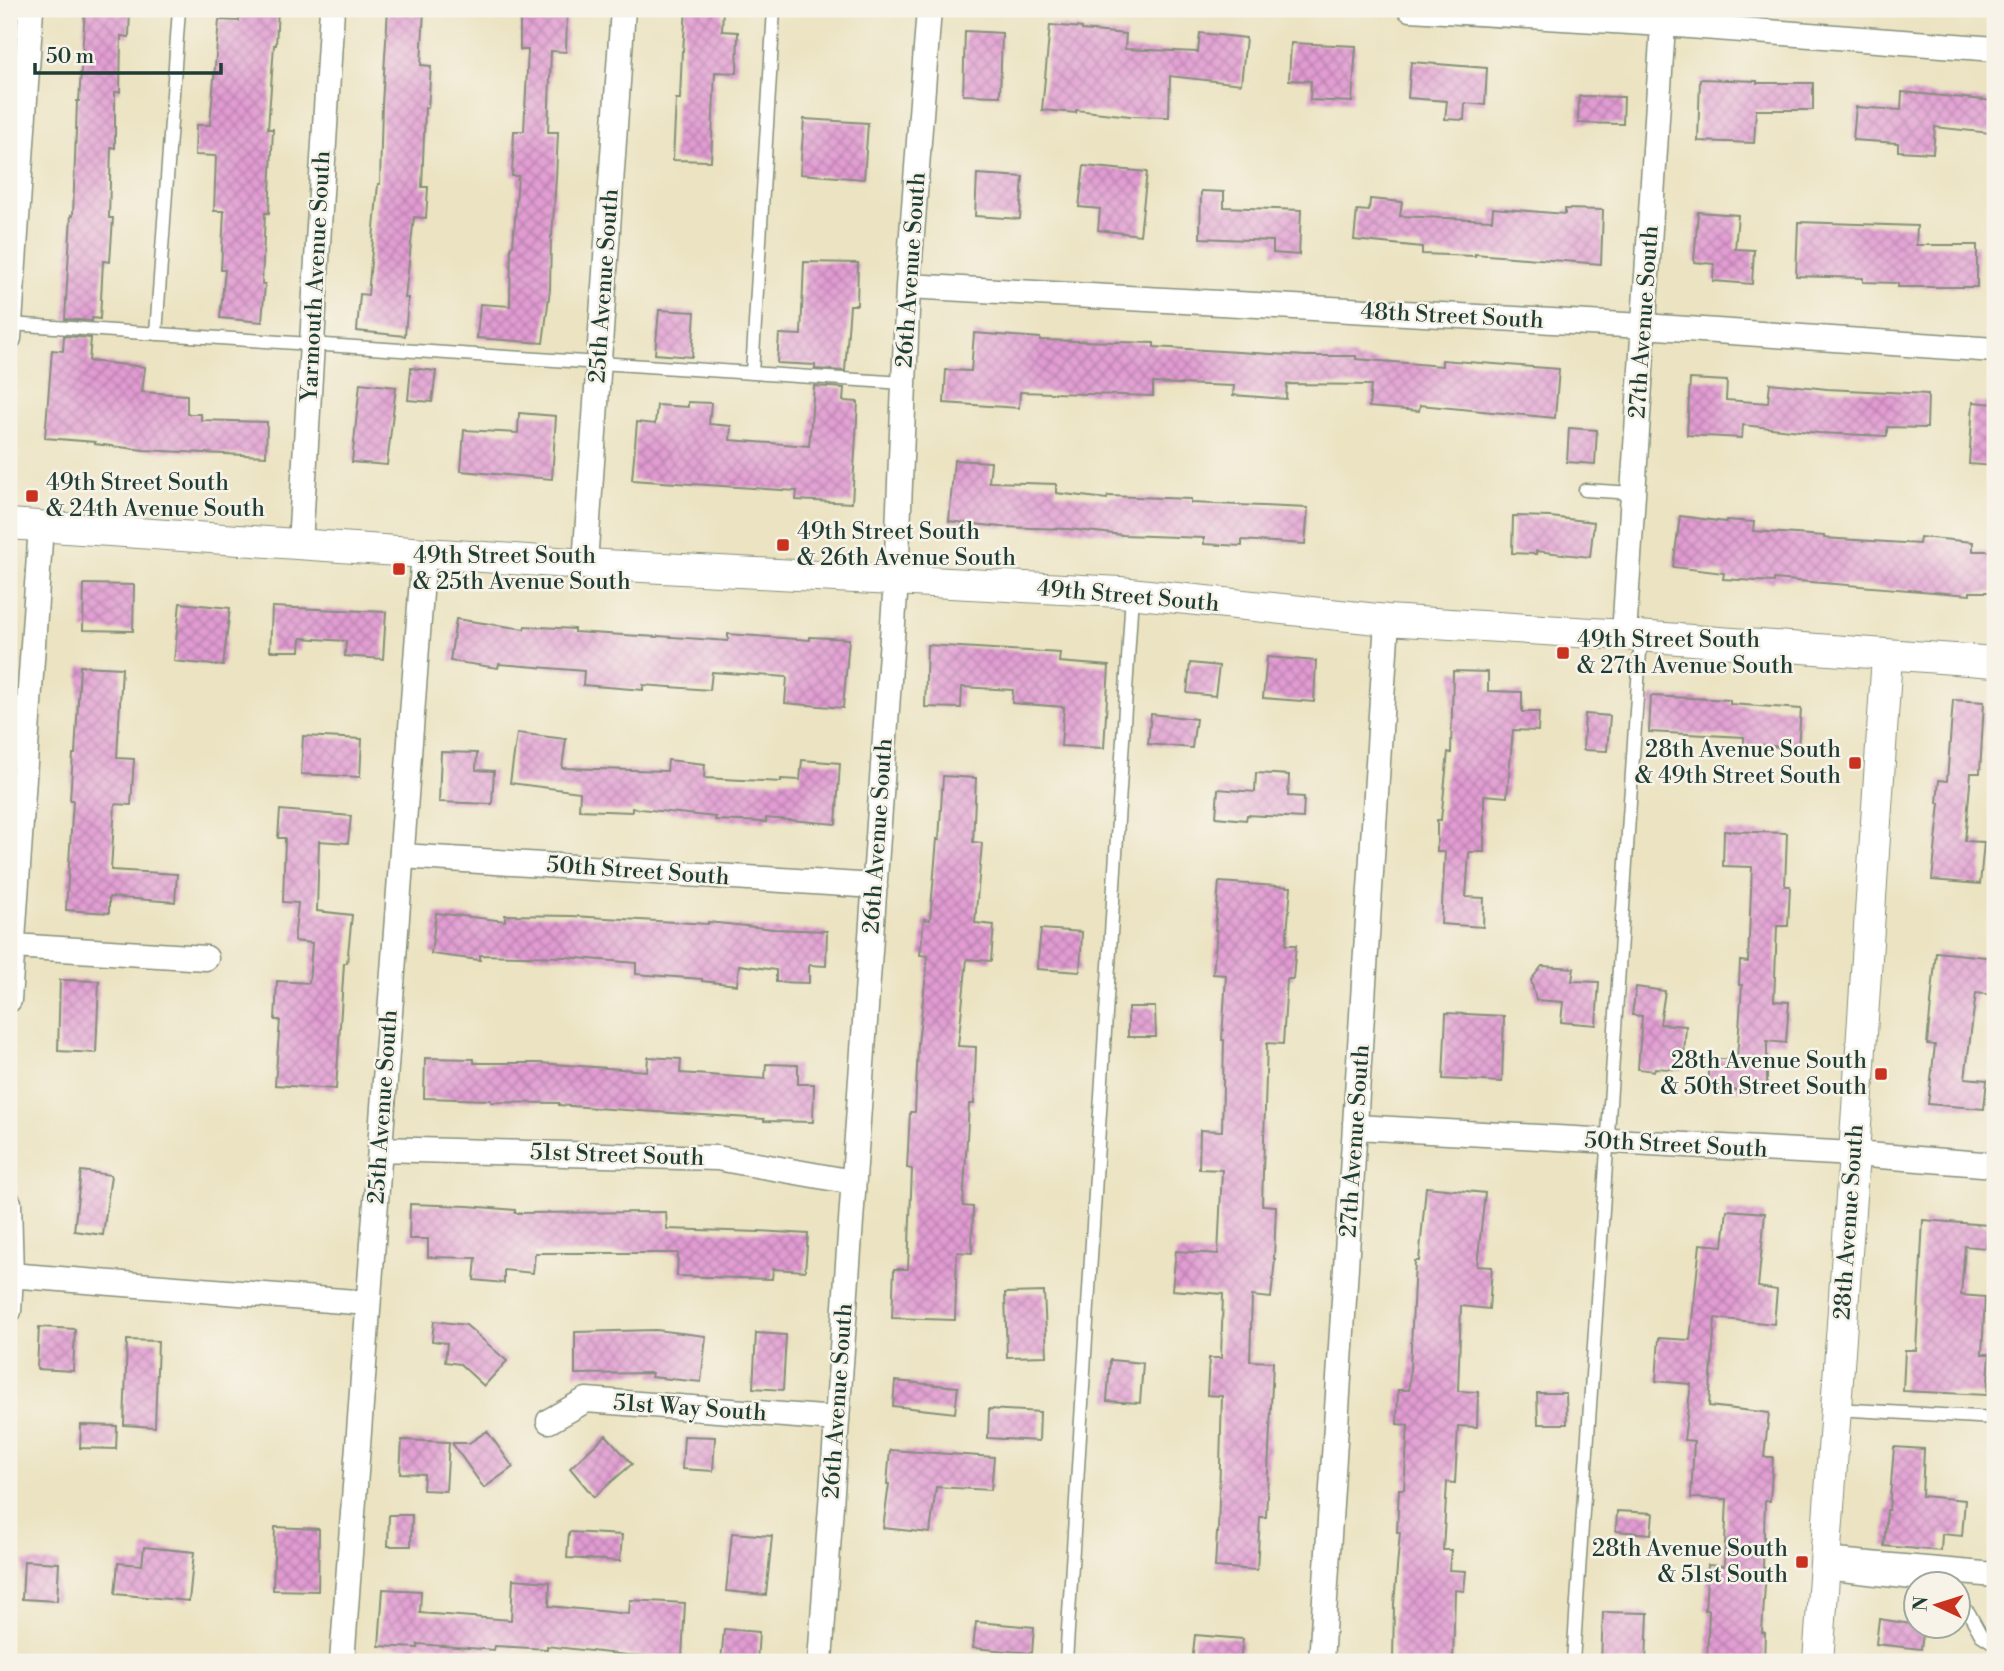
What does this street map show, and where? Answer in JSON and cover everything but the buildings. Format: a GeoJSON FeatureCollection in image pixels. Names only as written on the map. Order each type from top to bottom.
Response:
{"type":"FeatureCollection","features":[{"type":"Feature","properties":{"kind":"street"},"geometry":{"type":"LineString","coordinates":[[9,338],[31,9]]}},
{"type":"Feature","properties":{"kind":"street","name":"Yarmouth Avenue South"},"geometry":{"type":"LineString","coordinates":[[300,544],[332,9]]}},
{"type":"Feature","properties":{"kind":"street","name":"25th Avenue South"},"geometry":{"type":"LineString","coordinates":[[585,564],[623,9]]}},
{"type":"Feature","properties":{"kind":"street","name":"26th Avenue South"},"geometry":{"type":"LineString","coordinates":[[820,1662],[896,581],[908,286],[929,9]]}},
{"type":"Feature","properties":{"kind":"street"},"geometry":{"type":"LineString","coordinates":[[1410,9],[1664,17],[1995,49]]}},
{"type":"Feature","properties":{"kind":"street","name":"27th Avenue South"},"geometry":{"type":"LineString","coordinates":[[1632,636],[1633,493],[1664,17]]}},
{"type":"Feature","properties":{"kind":"street","name":"48th Street South"},"geometry":{"type":"LineString","coordinates":[[908,286],[1643,327],[1995,350]]}},
{"type":"Feature","properties":{"kind":"street","name":"49th Street South"},"geometry":{"type":"LineString","coordinates":[[9,524],[585,564],[1132,593],[1387,620],[1995,662]]}},
{"type":"Feature","properties":{"kind":"street"},"geometry":{"type":"LineString","coordinates":[[9,1000],[13,946],[19,707],[41,526]]}},
{"type":"Feature","properties":{"kind":"street","name":"25th Avenue South"},"geometry":{"type":"LineString","coordinates":[[342,1662],[424,552]]}},
{"type":"Feature","properties":{"kind":"street","name":"27th Avenue South"},"geometry":{"type":"LineString","coordinates":[[1321,1662],[1387,620]]}},
{"type":"Feature","properties":{"kind":"street","name":"28th Avenue South"},"geometry":{"type":"LineString","coordinates":[[1818,1662],[1887,656]]}},
{"type":"Feature","properties":{"kind":"street","name":"50th Street South"},"geometry":{"type":"LineString","coordinates":[[402,856],[875,886]]}},
{"type":"Feature","properties":{"kind":"street"},"geometry":{"type":"LineString","coordinates":[[13,946],[206,958]]}},
{"type":"Feature","properties":{"kind":"street","name":"50th Street South"},"geometry":{"type":"LineString","coordinates":[[1356,1127],[1854,1154],[1995,1165]]}},
{"type":"Feature","properties":{"kind":"street","name":"51st Street South"},"geometry":{"type":"LineString","coordinates":[[380,1149],[717,1158],[853,1182]]}},
{"type":"Feature","properties":{"kind":"street"},"geometry":{"type":"LineString","coordinates":[[9,1203],[9,1311]]}},
{"type":"Feature","properties":{"kind":"street"},"geometry":{"type":"LineString","coordinates":[[10,1275],[368,1303]]}},
{"type":"Feature","properties":{"kind":"street","name":"51st Way South"},"geometry":{"type":"LineString","coordinates":[[549,1421],[586,1400],[836,1419]]}},
{"type":"Feature","properties":{"kind":"street"},"geometry":{"type":"LineString","coordinates":[[1824,1567],[1995,1576]]}},
{"type":"Feature","properties":{"kind":"lane"},"geometry":{"type":"LineString","coordinates":[[156,334],[179,9]]}},
{"type":"Feature","properties":{"kind":"lane"},"geometry":{"type":"LineString","coordinates":[[752,373],[774,9]]}},
{"type":"Feature","properties":{"kind":"lane"},"geometry":{"type":"LineString","coordinates":[[10,324],[599,365],[904,383]]}},
{"type":"Feature","properties":{"kind":"lane"},"geometry":{"type":"LineString","coordinates":[[1585,490],[1633,493]]}},
{"type":"Feature","properties":{"kind":"lane"},"geometry":{"type":"LineString","coordinates":[[1066,1662],[1132,593]]}},
{"type":"Feature","properties":{"kind":"lane"},"geometry":{"type":"LineString","coordinates":[[1573,1662],[1607,1141],[1632,636]]}},
{"type":"Feature","properties":{"kind":"lane"},"geometry":{"type":"LineString","coordinates":[[1835,1409],[1995,1418]]}},
{"type":"Feature","properties":{"kind":"lane"},"geometry":{"type":"LineString","coordinates":[[1824,1567],[1902,1581]]}},
{"type":"Feature","properties":{"kind":"lane"},"geometry":{"type":"LineString","coordinates":[[1972,1618],[1981,1635],[1995,1644]]}},
{"type":"Feature","properties":{"kind":"place","name":"49th Street South & 24th Avenue South"},"geometry":{"type":"Point","coordinates":[32,496]}},
{"type":"Feature","properties":{"kind":"place","name":"49th Street South & 26th Avenue South"},"geometry":{"type":"Point","coordinates":[783,545]}},
{"type":"Feature","properties":{"kind":"place","name":"49th Street South & 25th Avenue South"},"geometry":{"type":"Point","coordinates":[399,569]}},
{"type":"Feature","properties":{"kind":"place","name":"49th Street South & 27th Avenue South"},"geometry":{"type":"Point","coordinates":[1563,653]}},
{"type":"Feature","properties":{"kind":"place","name":"28th Avenue South & 49th Street South"},"geometry":{"type":"Point","coordinates":[1855,763]}},
{"type":"Feature","properties":{"kind":"place","name":"28th Avenue South & 50th Street South"},"geometry":{"type":"Point","coordinates":[1881,1074]}},
{"type":"Feature","properties":{"kind":"place","name":"28th Avenue South & 51st South"},"geometry":{"type":"Point","coordinates":[1802,1562]}}]}
